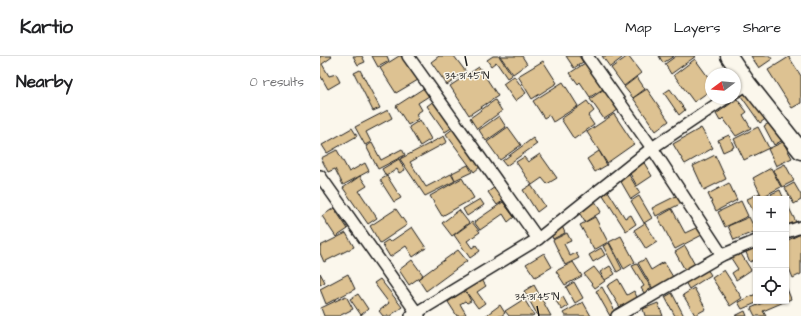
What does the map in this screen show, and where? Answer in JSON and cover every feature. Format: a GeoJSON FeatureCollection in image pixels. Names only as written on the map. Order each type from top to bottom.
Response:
{"type":"FeatureCollection","features":[{"type":"Feature","properties":{"kind":"street"},"geometry":{"type":"LineString","coordinates":[[408,56],[538,239]]}},
{"type":"Feature","properties":{"kind":"street"},"geometry":{"type":"LineString","coordinates":[[587,56],[652,148],[722,255]]}},
{"type":"Feature","properties":{"kind":"street"},"geometry":{"type":"LineString","coordinates":[[729,56],[734,68]]}},
{"type":"Feature","properties":{"kind":"street"},"geometry":{"type":"LineString","coordinates":[[741,88],[801,151]]}},
{"type":"Feature","properties":{"kind":"street"},"geometry":{"type":"LineString","coordinates":[[320,176],[415,315],[538,239],[652,148],[717,104]]}},
{"type":"Feature","properties":{"kind":"street"},"geometry":{"type":"LineString","coordinates":[[789,231],[801,227]]}},
{"type":"Feature","properties":{"kind":"street"},"geometry":{"type":"LineString","coordinates":[[617,316],[722,255],[753,241]]}},
{"type":"Feature","properties":{"kind":"building"},"geometry":{"type":"Polygon","coordinates":[[[320,56],[332,57],[322,64],[329,76],[336,74],[340,82],[328,89],[320,75],[320,56]]]}},
{"type":"Feature","properties":{"kind":"building"},"geometry":{"type":"Polygon","coordinates":[[[353,56],[362,56],[365,62],[358,65],[353,56]]]}},
{"type":"Feature","properties":{"kind":"building"},"geometry":{"type":"Polygon","coordinates":[[[372,56],[387,56],[389,61],[378,67],[372,56]]]}},
{"type":"Feature","properties":{"kind":"building"},"geometry":{"type":"Polygon","coordinates":[[[399,56],[402,56],[418,80],[396,93],[380,68],[399,56]]]}},
{"type":"Feature","properties":{"kind":"building"},"geometry":{"type":"Polygon","coordinates":[[[439,56],[454,56],[466,72],[447,85],[431,62],[439,56]]]}},
{"type":"Feature","properties":{"kind":"building"},"geometry":{"type":"Polygon","coordinates":[[[493,56],[499,56],[512,75],[507,78],[496,62],[491,66],[487,60],[493,56]]]}},
{"type":"Feature","properties":{"kind":"building"},"geometry":{"type":"Polygon","coordinates":[[[500,56],[522,56],[527,64],[513,74],[500,56]]]}},
{"type":"Feature","properties":{"kind":"building"},"geometry":{"type":"Polygon","coordinates":[[[566,56],[579,56],[583,62],[574,68],[566,56]]]}},
{"type":"Feature","properties":{"kind":"building"},"geometry":{"type":"Polygon","coordinates":[[[602,56],[621,56],[622,58],[610,67],[602,56]]]}},
{"type":"Feature","properties":{"kind":"building"},"geometry":{"type":"Polygon","coordinates":[[[628,56],[641,73],[624,86],[611,68],[628,56]]]}},
{"type":"Feature","properties":{"kind":"building"},"geometry":{"type":"Polygon","coordinates":[[[659,56],[674,56],[663,63],[659,56]]]}},
{"type":"Feature","properties":{"kind":"building"},"geometry":{"type":"Polygon","coordinates":[[[676,56],[696,56],[671,74],[665,64],[676,56]]]}},
{"type":"Feature","properties":{"kind":"building"},"geometry":{"type":"Polygon","coordinates":[[[751,56],[770,56],[772,59],[759,68],[751,56]]]}},
{"type":"Feature","properties":{"kind":"building"},"geometry":{"type":"Polygon","coordinates":[[[789,57],[801,76],[801,103],[792,108],[768,70],[789,57]]]}},
{"type":"Feature","properties":{"kind":"building"},"geometry":{"type":"Polygon","coordinates":[[[695,59],[705,73],[705,94],[694,102],[674,75],[695,59]]]}},
{"type":"Feature","properties":{"kind":"building"},"geometry":{"type":"Polygon","coordinates":[[[543,61],[557,83],[532,99],[518,76],[543,61]]]}},
{"type":"Feature","properties":{"kind":"building"},"geometry":{"type":"Polygon","coordinates":[[[585,63],[603,89],[590,97],[580,82],[578,84],[570,73],[585,63]]]}},
{"type":"Feature","properties":{"kind":"building"},"geometry":{"type":"Polygon","coordinates":[[[479,67],[498,96],[469,115],[450,86],[479,67]]]}},
{"type":"Feature","properties":{"kind":"building"},"geometry":{"type":"Polygon","coordinates":[[[360,70],[380,108],[373,111],[354,73],[360,70]]]}},
{"type":"Feature","properties":{"kind":"building"},"geometry":{"type":"Polygon","coordinates":[[[514,76],[526,93],[515,101],[503,84],[514,76]]]}},
{"type":"Feature","properties":{"kind":"building"},"geometry":{"type":"Polygon","coordinates":[[[637,77],[645,89],[633,98],[624,87],[637,77]]]}},
{"type":"Feature","properties":{"kind":"building"},"geometry":{"type":"Polygon","coordinates":[[[563,82],[578,106],[553,122],[549,115],[544,118],[533,101],[563,82]]]}},
{"type":"Feature","properties":{"kind":"building"},"geometry":{"type":"Polygon","coordinates":[[[424,88],[429,96],[418,103],[422,110],[416,114],[418,119],[408,125],[396,106],[424,88]]]}},
{"type":"Feature","properties":{"kind":"building"},"geometry":{"type":"Polygon","coordinates":[[[604,89],[618,110],[604,119],[590,99],[604,89]]]}},
{"type":"Feature","properties":{"kind":"building"},"geometry":{"type":"Polygon","coordinates":[[[647,89],[669,121],[656,131],[633,98],[647,89]]]}},
{"type":"Feature","properties":{"kind":"building"},"geometry":{"type":"Polygon","coordinates":[[[670,89],[685,110],[679,115],[664,93],[670,89]]]}},
{"type":"Feature","properties":{"kind":"building"},"geometry":{"type":"Polygon","coordinates":[[[750,90],[768,117],[760,123],[741,96],[750,90]]]}},
{"type":"Feature","properties":{"kind":"building"},"geometry":{"type":"Polygon","coordinates":[[[435,100],[453,127],[445,132],[427,106],[435,100]]]}},
{"type":"Feature","properties":{"kind":"building"},"geometry":{"type":"Polygon","coordinates":[[[495,100],[502,111],[477,129],[470,118],[495,100]]]}},
{"type":"Feature","properties":{"kind":"building"},"geometry":{"type":"Polygon","coordinates":[[[587,101],[594,111],[588,116],[594,125],[574,139],[561,119],[587,101]]]}},
{"type":"Feature","properties":{"kind":"building"},"geometry":{"type":"Polygon","coordinates":[[[730,104],[741,104],[747,112],[743,115],[751,128],[736,136],[723,118],[720,121],[716,114],[730,104]]]}},
{"type":"Feature","properties":{"kind":"building"},"geometry":{"type":"Polygon","coordinates":[[[388,110],[392,118],[366,132],[371,142],[365,145],[355,127],[388,110]]]}},
{"type":"Feature","properties":{"kind":"building"},"geometry":{"type":"Polygon","coordinates":[[[614,114],[634,144],[607,163],[587,132],[614,114]]]}},
{"type":"Feature","properties":{"kind":"building"},"geometry":{"type":"Polygon","coordinates":[[[499,116],[506,127],[486,141],[479,130],[499,116]]]}},
{"type":"Feature","properties":{"kind":"building"},"geometry":{"type":"Polygon","coordinates":[[[420,120],[431,139],[420,146],[409,127],[420,120]]]}},
{"type":"Feature","properties":{"kind":"building"},"geometry":{"type":"Polygon","coordinates":[[[773,121],[783,140],[774,145],[764,126],[773,121]]]}},
{"type":"Feature","properties":{"kind":"building"},"geometry":{"type":"Polygon","coordinates":[[[508,127],[521,145],[500,160],[487,142],[508,127]]]}},
{"type":"Feature","properties":{"kind":"building"},"geometry":{"type":"Polygon","coordinates":[[[758,127],[769,148],[744,160],[734,139],[758,127]]]}},
{"type":"Feature","properties":{"kind":"building"},"geometry":{"type":"Polygon","coordinates":[[[352,128],[357,136],[327,153],[322,145],[352,128]]]}},
{"type":"Feature","properties":{"kind":"building"},"geometry":{"type":"Polygon","coordinates":[[[454,128],[481,166],[474,172],[446,134],[454,128]]]}},
{"type":"Feature","properties":{"kind":"building"},"geometry":{"type":"Polygon","coordinates":[[[701,128],[713,148],[685,164],[673,144],[701,128]]]}},
{"type":"Feature","properties":{"kind":"building"},"geometry":{"type":"Polygon","coordinates":[[[729,135],[734,147],[723,152],[718,140],[729,135]]]}},
{"type":"Feature","properties":{"kind":"building"},"geometry":{"type":"Polygon","coordinates":[[[444,136],[447,142],[410,162],[426,187],[451,174],[455,181],[425,196],[400,159],[444,136]]]}},
{"type":"Feature","properties":{"kind":"building"},"geometry":{"type":"Polygon","coordinates":[[[533,138],[537,144],[506,166],[502,161],[533,138]]]}},
{"type":"Feature","properties":{"kind":"building"},"geometry":{"type":"Polygon","coordinates":[[[783,142],[792,158],[776,166],[768,149],[783,142]]]}},
{"type":"Feature","properties":{"kind":"building"},"geometry":{"type":"Polygon","coordinates":[[[372,143],[381,160],[402,149],[405,155],[378,169],[366,146],[372,143]]]}},
{"type":"Feature","properties":{"kind":"building"},"geometry":{"type":"Polygon","coordinates":[[[337,150],[349,172],[365,163],[369,171],[343,185],[335,169],[328,172],[321,158],[337,150]]]}},
{"type":"Feature","properties":{"kind":"building"},"geometry":{"type":"Polygon","coordinates":[[[599,151],[607,165],[595,172],[587,159],[599,151]]]}},
{"type":"Feature","properties":{"kind":"building"},"geometry":{"type":"Polygon","coordinates":[[[540,154],[557,178],[547,184],[542,178],[532,185],[516,162],[524,157],[528,162],[540,154]]]}},
{"type":"Feature","properties":{"kind":"building"},"geometry":{"type":"Polygon","coordinates":[[[715,155],[726,179],[704,190],[693,166],[715,155]]]}},
{"type":"Feature","properties":{"kind":"building"},"geometry":{"type":"Polygon","coordinates":[[[399,159],[405,170],[399,173],[397,169],[386,176],[382,169],[399,159]]]}},
{"type":"Feature","properties":{"kind":"building"},"geometry":{"type":"Polygon","coordinates":[[[643,161],[652,176],[637,186],[628,170],[643,161]]]}},
{"type":"Feature","properties":{"kind":"building"},"geometry":{"type":"Polygon","coordinates":[[[785,164],[794,181],[782,187],[773,170],[785,164]]]}},
{"type":"Feature","properties":{"kind":"building"},"geometry":{"type":"Polygon","coordinates":[[[468,165],[472,172],[455,180],[452,173],[468,165]]]}},
{"type":"Feature","properties":{"kind":"building"},"geometry":{"type":"Polygon","coordinates":[[[771,168],[781,187],[762,196],[753,178],[771,168]]]}},
{"type":"Feature","properties":{"kind":"building"},"geometry":{"type":"Polygon","coordinates":[[[629,175],[640,193],[631,199],[620,180],[629,175]]]}},
{"type":"Feature","properties":{"kind":"building"},"geometry":{"type":"Polygon","coordinates":[[[360,176],[367,186],[359,191],[377,218],[368,224],[343,188],[360,176]]]}},
{"type":"Feature","properties":{"kind":"building"},"geometry":{"type":"Polygon","coordinates":[[[387,176],[401,198],[394,202],[380,180],[387,176]]]}},
{"type":"Feature","properties":{"kind":"building"},"geometry":{"type":"Polygon","coordinates":[[[462,178],[474,198],[442,216],[430,196],[462,178]]]}},
{"type":"Feature","properties":{"kind":"building"},"geometry":{"type":"Polygon","coordinates":[[[729,183],[737,200],[716,211],[708,194],[729,183]]]}},
{"type":"Feature","properties":{"kind":"building"},"geometry":{"type":"Polygon","coordinates":[[[794,183],[801,195],[801,200],[794,204],[785,188],[794,183]]]}},
{"type":"Feature","properties":{"kind":"building"},"geometry":{"type":"Polygon","coordinates":[[[531,185],[545,206],[537,212],[523,190],[531,185]]]}},
{"type":"Feature","properties":{"kind":"building"},"geometry":{"type":"Polygon","coordinates":[[[495,187],[504,200],[497,205],[488,192],[495,187]]]}},
{"type":"Feature","properties":{"kind":"building"},"geometry":{"type":"Polygon","coordinates":[[[780,190],[783,196],[772,196],[771,194],[780,190]]]}},
{"type":"Feature","properties":{"kind":"building"},"geometry":{"type":"Polygon","coordinates":[[[608,191],[625,218],[631,215],[636,224],[626,231],[603,195],[608,191]]]}},
{"type":"Feature","properties":{"kind":"building"},"geometry":{"type":"Polygon","coordinates":[[[760,193],[762,196],[754,196],[760,193]]]}},
{"type":"Feature","properties":{"kind":"building"},"geometry":{"type":"Polygon","coordinates":[[[678,195],[682,203],[656,216],[652,208],[678,195]]]}},
{"type":"Feature","properties":{"kind":"building"},"geometry":{"type":"Polygon","coordinates":[[[639,196],[652,218],[644,223],[631,201],[639,196]]]}},
{"type":"Feature","properties":{"kind":"building"},"geometry":{"type":"Polygon","coordinates":[[[753,196],[753,211],[747,199],[753,196]]]}},
{"type":"Feature","properties":{"kind":"building"},"geometry":{"type":"Polygon","coordinates":[[[480,199],[484,205],[467,216],[463,209],[480,199]]]}},
{"type":"Feature","properties":{"kind":"building"},"geometry":{"type":"Polygon","coordinates":[[[595,201],[601,212],[585,222],[578,211],[595,201]]]}},
{"type":"Feature","properties":{"kind":"building"},"geometry":{"type":"Polygon","coordinates":[[[741,201],[748,216],[725,227],[718,212],[741,201]]]}},
{"type":"Feature","properties":{"kind":"building"},"geometry":{"type":"Polygon","coordinates":[[[503,202],[514,217],[508,222],[503,214],[480,230],[474,222],[503,202]]]}},
{"type":"Feature","properties":{"kind":"building"},"geometry":{"type":"Polygon","coordinates":[[[334,208],[348,229],[336,237],[322,216],[334,208]]]}},
{"type":"Feature","properties":{"kind":"building"},"geometry":{"type":"Polygon","coordinates":[[[789,208],[796,222],[789,226],[789,208]]]}},
{"type":"Feature","properties":{"kind":"building"},"geometry":{"type":"Polygon","coordinates":[[[396,209],[407,225],[380,243],[370,226],[396,209]]]}},
{"type":"Feature","properties":{"kind":"building"},"geometry":{"type":"Polygon","coordinates":[[[672,209],[685,233],[698,227],[702,235],[675,249],[658,217],[672,209]]]}},
{"type":"Feature","properties":{"kind":"building"},"geometry":{"type":"Polygon","coordinates":[[[459,210],[469,223],[452,236],[442,223],[459,210]]]}},
{"type":"Feature","properties":{"kind":"building"},"geometry":{"type":"Polygon","coordinates":[[[595,217],[608,242],[594,250],[580,225],[595,217]]]}},
{"type":"Feature","properties":{"kind":"building"},"geometry":{"type":"Polygon","coordinates":[[[749,217],[753,225],[753,232],[734,240],[728,226],[749,217]]]}},
{"type":"Feature","properties":{"kind":"building"},"geometry":{"type":"Polygon","coordinates":[[[472,222],[480,232],[467,241],[472,248],[476,245],[480,251],[470,258],[454,235],[472,222]]]}},
{"type":"Feature","properties":{"kind":"building"},"geometry":{"type":"Polygon","coordinates":[[[645,223],[657,242],[646,249],[634,230],[645,223]]]}},
{"type":"Feature","properties":{"kind":"building"},"geometry":{"type":"Polygon","coordinates":[[[562,226],[565,233],[553,239],[550,232],[562,226]]]}},
{"type":"Feature","properties":{"kind":"building"},"geometry":{"type":"Polygon","coordinates":[[[412,227],[426,248],[413,257],[406,246],[390,257],[382,244],[388,240],[390,242],[412,227]]]}},
{"type":"Feature","properties":{"kind":"building"},"geometry":{"type":"Polygon","coordinates":[[[346,233],[354,247],[324,262],[320,253],[320,246],[346,233]]]}},
{"type":"Feature","properties":{"kind":"building"},"geometry":{"type":"Polygon","coordinates":[[[567,233],[571,241],[564,244],[570,256],[576,253],[579,258],[565,265],[553,240],[567,233]]]}},
{"type":"Feature","properties":{"kind":"building"},"geometry":{"type":"Polygon","coordinates":[[[801,234],[801,274],[793,278],[789,268],[789,240],[801,234]]]}},
{"type":"Feature","properties":{"kind":"building"},"geometry":{"type":"Polygon","coordinates":[[[621,236],[635,262],[624,269],[609,242],[621,236]]]}},
{"type":"Feature","properties":{"kind":"building"},"geometry":{"type":"Polygon","coordinates":[[[609,243],[622,269],[617,272],[603,246],[609,243]]]}},
{"type":"Feature","properties":{"kind":"building"},"geometry":{"type":"Polygon","coordinates":[[[685,246],[695,264],[685,270],[675,252],[685,246]]]}},
{"type":"Feature","properties":{"kind":"building"},"geometry":{"type":"Polygon","coordinates":[[[753,247],[753,260],[750,262],[745,250],[753,247]]]}},
{"type":"Feature","properties":{"kind":"building"},"geometry":{"type":"Polygon","coordinates":[[[601,248],[605,255],[593,262],[589,255],[601,248]]]}},
{"type":"Feature","properties":{"kind":"building"},"geometry":{"type":"Polygon","coordinates":[[[738,249],[751,270],[736,280],[732,273],[738,269],[729,255],[738,249]]]}},
{"type":"Feature","properties":{"kind":"building"},"geometry":{"type":"Polygon","coordinates":[[[458,250],[467,261],[426,291],[418,279],[458,250]]]}},
{"type":"Feature","properties":{"kind":"building"},"geometry":{"type":"Polygon","coordinates":[[[544,253],[552,267],[535,277],[526,264],[544,253]]]}},
{"type":"Feature","properties":{"kind":"building"},"geometry":{"type":"Polygon","coordinates":[[[645,259],[651,270],[664,262],[673,277],[653,289],[638,263],[645,259]]]}},
{"type":"Feature","properties":{"kind":"building"},"geometry":{"type":"Polygon","coordinates":[[[412,260],[423,275],[409,285],[399,270],[412,260]]]}},
{"type":"Feature","properties":{"kind":"building"},"geometry":{"type":"Polygon","coordinates":[[[573,262],[582,276],[565,285],[556,271],[573,262]]]}},
{"type":"Feature","properties":{"kind":"building"},"geometry":{"type":"Polygon","coordinates":[[[637,264],[653,291],[646,296],[641,288],[644,286],[632,266],[637,264]]]}},
{"type":"Feature","properties":{"kind":"building"},"geometry":{"type":"Polygon","coordinates":[[[610,266],[615,274],[605,280],[600,272],[610,266]]]}},
{"type":"Feature","properties":{"kind":"building"},"geometry":{"type":"Polygon","coordinates":[[[594,267],[605,281],[595,288],[584,274],[594,267]]]}},
{"type":"Feature","properties":{"kind":"building"},"geometry":{"type":"Polygon","coordinates":[[[707,269],[711,275],[689,289],[685,282],[707,269]]]}},
{"type":"Feature","properties":{"kind":"building"},"geometry":{"type":"Polygon","coordinates":[[[724,270],[742,298],[730,306],[712,278],[724,270]]]}},
{"type":"Feature","properties":{"kind":"building"},"geometry":{"type":"Polygon","coordinates":[[[320,273],[325,282],[320,285],[320,273]]]}},
{"type":"Feature","properties":{"kind":"building"},"geometry":{"type":"Polygon","coordinates":[[[348,274],[355,289],[326,304],[320,289],[348,274]]]}},
{"type":"Feature","properties":{"kind":"building"},"geometry":{"type":"Polygon","coordinates":[[[480,277],[486,286],[477,292],[485,303],[478,308],[464,289],[480,277]]]}},
{"type":"Feature","properties":{"kind":"building"},"geometry":{"type":"Polygon","coordinates":[[[380,279],[402,307],[390,316],[383,316],[379,311],[389,303],[374,283],[380,279]]]}},
{"type":"Feature","properties":{"kind":"building"},"geometry":{"type":"Polygon","coordinates":[[[618,279],[627,295],[634,291],[638,299],[621,309],[607,286],[618,279]]]}},
{"type":"Feature","properties":{"kind":"building"},"geometry":{"type":"Polygon","coordinates":[[[574,282],[583,298],[575,303],[566,287],[574,282]]]}},
{"type":"Feature","properties":{"kind":"building"},"geometry":{"type":"Polygon","coordinates":[[[534,285],[551,316],[538,316],[524,291],[534,285]]]}},
{"type":"Feature","properties":{"kind":"building"},"geometry":{"type":"Polygon","coordinates":[[[602,287],[616,313],[610,316],[596,291],[602,287]]]}},
{"type":"Feature","properties":{"kind":"building"},"geometry":{"type":"Polygon","coordinates":[[[694,288],[706,309],[695,315],[683,295],[694,288]]]}},
{"type":"Feature","properties":{"kind":"building"},"geometry":{"type":"Polygon","coordinates":[[[465,290],[471,301],[467,303],[465,301],[460,304],[466,314],[457,316],[448,302],[465,290]]]}},
{"type":"Feature","properties":{"kind":"building"},"geometry":{"type":"Polygon","coordinates":[[[672,293],[684,316],[675,316],[665,297],[672,293]]]}},
{"type":"Feature","properties":{"kind":"building"},"geometry":{"type":"Polygon","coordinates":[[[358,294],[368,309],[361,315],[350,299],[358,294]]]}},
{"type":"Feature","properties":{"kind":"building"},"geometry":{"type":"Polygon","coordinates":[[[753,295],[754,304],[742,309],[738,302],[753,295]]]}},
{"type":"Feature","properties":{"kind":"building"},"geometry":{"type":"Polygon","coordinates":[[[346,296],[353,309],[339,316],[324,316],[321,308],[346,296]]]}},
{"type":"Feature","properties":{"kind":"building"},"geometry":{"type":"Polygon","coordinates":[[[563,297],[568,306],[562,310],[556,301],[563,297]]]}},
{"type":"Feature","properties":{"kind":"building"},"geometry":{"type":"Polygon","coordinates":[[[524,299],[534,315],[509,316],[505,311],[524,299]]]}},
{"type":"Feature","properties":{"kind":"building"},"geometry":{"type":"Polygon","coordinates":[[[583,302],[591,316],[565,316],[563,313],[583,302]]]}},
{"type":"Feature","properties":{"kind":"building"},"geometry":{"type":"Polygon","coordinates":[[[658,303],[663,316],[645,316],[643,309],[658,303]]]}},
{"type":"Feature","properties":{"kind":"building"},"geometry":{"type":"Polygon","coordinates":[[[760,304],[779,304],[763,311],[766,316],[755,316],[751,308],[760,304]]]}},
{"type":"Feature","properties":{"kind":"building"},"geometry":{"type":"Polygon","coordinates":[[[500,305],[505,313],[501,316],[485,316],[500,305]]]}},
{"type":"Feature","properties":{"kind":"building"},"geometry":{"type":"Polygon","coordinates":[[[745,311],[747,316],[735,316],[745,311]]]}}]}
